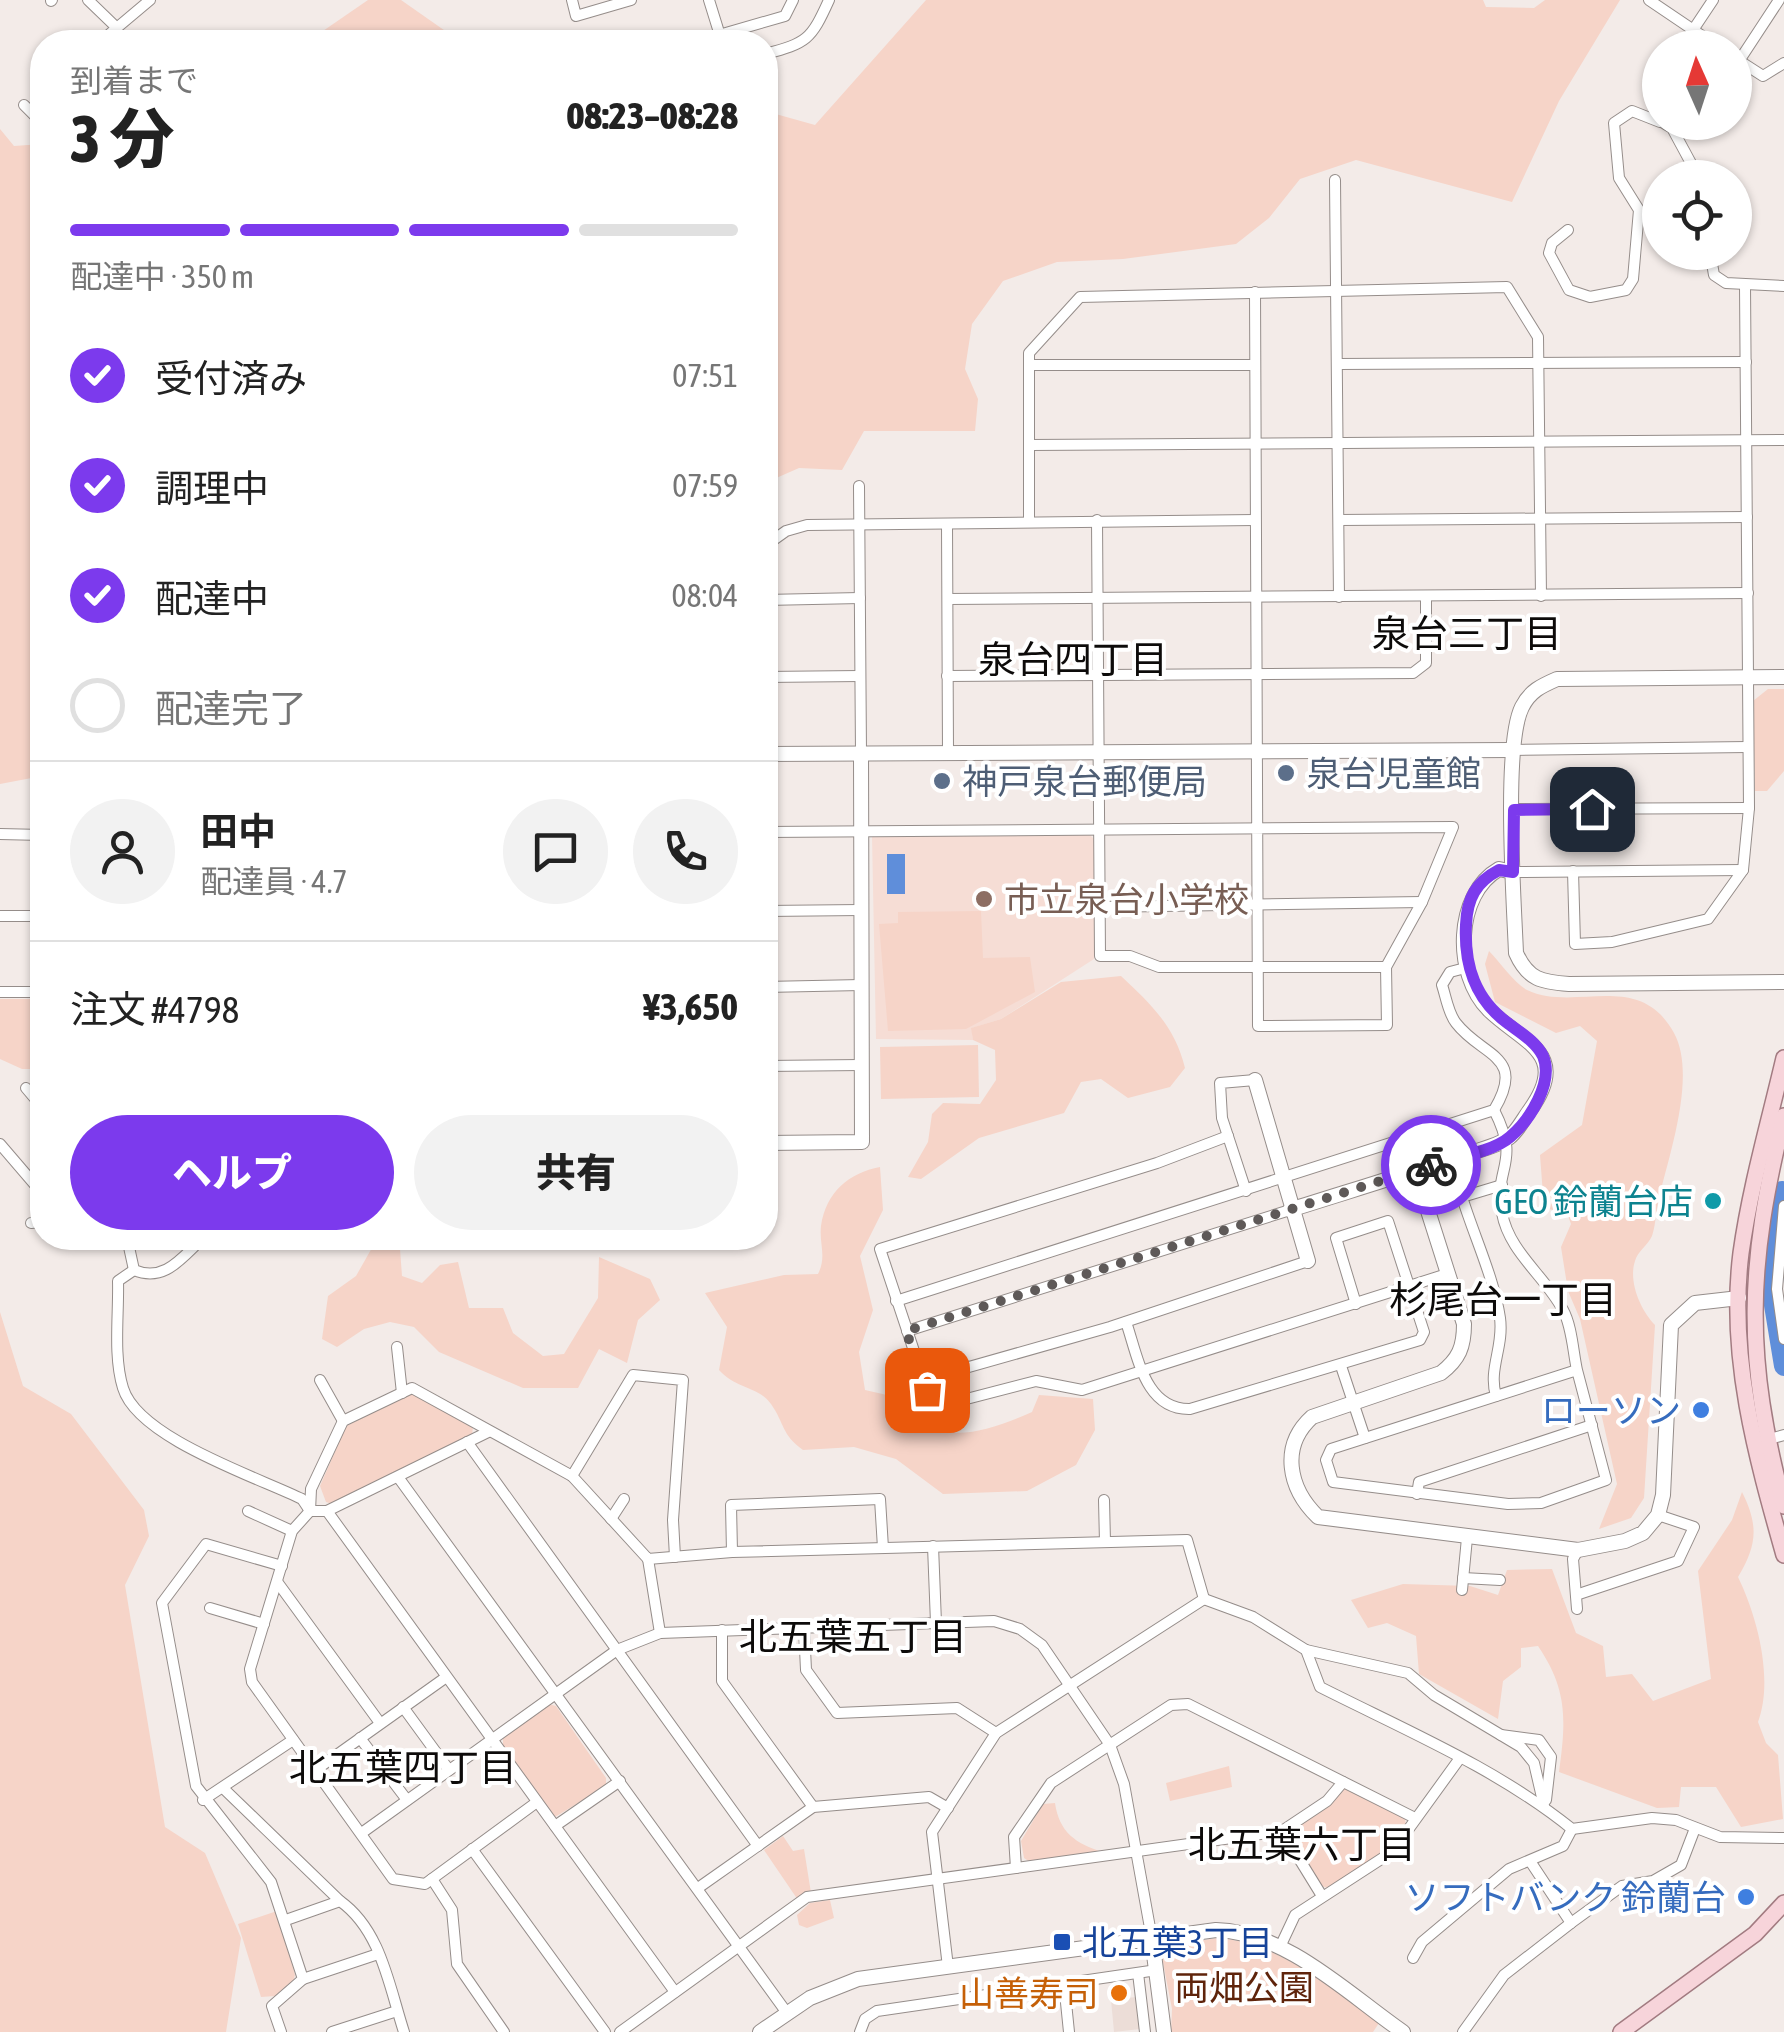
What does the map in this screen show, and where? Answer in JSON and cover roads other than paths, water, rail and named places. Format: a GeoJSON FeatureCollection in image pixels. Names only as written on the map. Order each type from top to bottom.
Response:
{"type":"FeatureCollection","features":[{"type":"Feature","properties":{"kind":"main road"},"geometry":{"type":"LineString","coordinates":[[1784,1058],[1747,1220],[1738,1342],[1747,1412],[1784,1554]]}},
{"type":"Feature","properties":{"kind":"main road"},"geometry":{"type":"LineString","coordinates":[[1784,1116],[1777,1177],[1752,1298],[1754,1354],[1766,1440],[1784,1506]]}},
{"type":"Feature","properties":{"kind":"main road"},"geometry":{"type":"LineString","coordinates":[[1620,2032],[1754,1934],[1784,1903]]}},
{"type":"Feature","properties":{"kind":"street"},"geometry":{"type":"LineString","coordinates":[[88,0],[116,26]]}},
{"type":"Feature","properties":{"kind":"street"},"geometry":{"type":"LineString","coordinates":[[112,30],[150,0]]}},
{"type":"Feature","properties":{"kind":"street"},"geometry":{"type":"LineString","coordinates":[[572,0],[576,16],[631,0]]}},
{"type":"Feature","properties":{"kind":"street"},"geometry":{"type":"LineString","coordinates":[[709,0],[718,30]]}},
{"type":"Feature","properties":{"kind":"street"},"geometry":{"type":"LineString","coordinates":[[746,30],[786,16],[793,0]]}},
{"type":"Feature","properties":{"kind":"street"},"geometry":{"type":"LineString","coordinates":[[778,50],[801,44],[813,34],[828,0]]}},
{"type":"Feature","properties":{"kind":"street"},"geometry":{"type":"LineString","coordinates":[[1649,0],[1693,30],[1712,0]]}},
{"type":"Feature","properties":{"kind":"street"},"geometry":{"type":"LineString","coordinates":[[1752,38],[1779,0]]}},
{"type":"Feature","properties":{"kind":"street"},"geometry":{"type":"LineString","coordinates":[[1752,69],[1762,76],[1784,64]]}},
{"type":"Feature","properties":{"kind":"street"},"geometry":{"type":"LineString","coordinates":[[24,106],[30,111]]}},
{"type":"Feature","properties":{"kind":"street"},"geometry":{"type":"LineString","coordinates":[[1568,230],[1552,243],[1549,253],[1568,290],[1590,297],[1626,290],[1633,279],[1639,210],[1619,178],[1614,122],[1632,111],[1642,115]]}},
{"type":"Feature","properties":{"kind":"street"},"geometry":{"type":"LineString","coordinates":[[1335,180],[1339,596]]}},
{"type":"Feature","properties":{"kind":"street"},"geometry":{"type":"LineString","coordinates":[[1713,270],[1726,283],[1784,286]]}},
{"type":"Feature","properties":{"kind":"street"},"geometry":{"type":"LineString","coordinates":[[1574,871],[1576,944],[1612,942],[1708,919],[1743,870],[1748,808],[1745,286]]}},
{"type":"Feature","properties":{"kind":"street"},"geometry":{"type":"LineString","coordinates":[[1029,521],[1029,353],[1080,297],[1507,287],[1538,338],[1540,596]]}},
{"type":"Feature","properties":{"kind":"street"},"geometry":{"type":"LineString","coordinates":[[778,832],[860,832],[1258,828],[1453,827],[1422,902],[1386,967],[1387,1026],[1258,1026],[1258,828],[1254,292]]}},
{"type":"Feature","properties":{"kind":"street"},"geometry":{"type":"LineString","coordinates":[[1338,364],[1746,362]]}},
{"type":"Feature","properties":{"kind":"street"},"geometry":{"type":"LineString","coordinates":[[1029,365],[1254,365]]}},
{"type":"Feature","properties":{"kind":"street"},"geometry":{"type":"LineString","coordinates":[[1030,445],[1784,440]]}},
{"type":"Feature","properties":{"kind":"street"},"geometry":{"type":"LineString","coordinates":[[778,1142],[862,1142],[859,486]]}},
{"type":"Feature","properties":{"kind":"street"},"geometry":{"type":"LineString","coordinates":[[1339,520],[1747,517]]}},
{"type":"Feature","properties":{"kind":"street"},"geometry":{"type":"LineString","coordinates":[[1098,520],[1100,956],[1130,956],[1159,968],[1386,967]]}},
{"type":"Feature","properties":{"kind":"street"},"geometry":{"type":"LineString","coordinates":[[778,536],[807,525],[1255,520]]}},
{"type":"Feature","properties":{"kind":"street"},"geometry":{"type":"LineString","coordinates":[[947,524],[948,752]]}},
{"type":"Feature","properties":{"kind":"street"},"geometry":{"type":"LineString","coordinates":[[948,598],[1748,593]]}},
{"type":"Feature","properties":{"kind":"street"},"geometry":{"type":"LineString","coordinates":[[778,600],[860,598]]}},
{"type":"Feature","properties":{"kind":"street"},"geometry":{"type":"LineString","coordinates":[[948,676],[1413,673],[1426,663],[1426,598]]}},
{"type":"Feature","properties":{"kind":"street"},"geometry":{"type":"LineString","coordinates":[[778,677],[860,676]]}},
{"type":"Feature","properties":{"kind":"street"},"geometry":{"type":"LineString","coordinates":[[1784,677],[1557,680],[1536,688],[1521,708],[1512,750],[1516,953],[1523,969],[1538,982],[1784,982]]}},
{"type":"Feature","properties":{"kind":"street"},"geometry":{"type":"LineString","coordinates":[[778,754],[1748,747]]}},
{"type":"Feature","properties":{"kind":"street"},"geometry":{"type":"LineString","coordinates":[[1514,810],[1748,808]]}},
{"type":"Feature","properties":{"kind":"street"},"geometry":{"type":"LineString","coordinates":[[0,834],[30,835]]}},
{"type":"Feature","properties":{"kind":"street"},"geometry":{"type":"LineString","coordinates":[[1577,1370],[1331,1448],[1326,1460],[1334,1482],[1508,1504],[1541,1502],[1606,1480],[1564,1312],[1510,1239],[1502,1212],[1509,1139],[1540,1097],[1546,1078],[1543,1056],[1530,1039],[1489,1010],[1469,968],[1465,942],[1472,894],[1481,880],[1499,870],[1743,870]]}},
{"type":"Feature","properties":{"kind":"street"},"geometry":{"type":"LineString","coordinates":[[1100,907],[1422,902]]}},
{"type":"Feature","properties":{"kind":"street"},"geometry":{"type":"LineString","coordinates":[[778,911],[861,910]]}},
{"type":"Feature","properties":{"kind":"street"},"geometry":{"type":"LineString","coordinates":[[0,916],[30,916]]}},
{"type":"Feature","properties":{"kind":"street"},"geometry":{"type":"LineString","coordinates":[[896,1301],[1494,1110],[1506,1091],[1506,1072],[1498,1056],[1452,1020],[1442,985],[1450,972],[1469,968]]}},
{"type":"Feature","properties":{"kind":"street"},"geometry":{"type":"LineString","coordinates":[[778,987],[861,985]]}},
{"type":"Feature","properties":{"kind":"street"},"geometry":{"type":"LineString","coordinates":[[0,992],[30,992]]}},
{"type":"Feature","properties":{"kind":"street"},"geometry":{"type":"LineString","coordinates":[[778,1066],[862,1066]]}},
{"type":"Feature","properties":{"kind":"street"},"geometry":{"type":"LineString","coordinates":[[923,1380],[1126,1322],[1308,1261],[1280,1179],[1255,1080],[1220,1083],[1228,1136],[1246,1190]]}},
{"type":"Feature","properties":{"kind":"street"},"geometry":{"type":"LineString","coordinates":[[26,1088],[30,1093]]}},
{"type":"Feature","properties":{"kind":"street"},"geometry":{"type":"LineString","coordinates":[[1494,1110],[1509,1139]]}},
{"type":"Feature","properties":{"kind":"street"},"geometry":{"type":"LineString","coordinates":[[1228,1136],[1157,1163],[880,1249],[927,1390],[951,1403],[1036,1381],[1082,1390],[1447,1274]]}},
{"type":"Feature","properties":{"kind":"street"},"geometry":{"type":"LineString","coordinates":[[906,1331],[1509,1139]]}},
{"type":"Feature","properties":{"kind":"street"},"geometry":{"type":"LineString","coordinates":[[0,1144],[30,1179]]}},
{"type":"Feature","properties":{"kind":"street"},"geometry":{"type":"LineString","coordinates":[[1415,1170],[1464,1324],[1464,1343],[1456,1362],[1441,1374],[1312,1417],[1297,1430],[1290,1448],[1291,1467],[1306,1506],[1318,1518],[1340,1524],[1578,1550],[1626,1541],[1643,1533],[1658,1515],[1663,1495],[1670,1325],[1695,1303],[1739,1298]]}},
{"type":"Feature","properties":{"kind":"street"},"geometry":{"type":"LineString","coordinates":[[1496,1396],[1490,1376],[1498,1356],[1500,1316],[1462,1197],[1502,1185]]}},
{"type":"Feature","properties":{"kind":"street"},"geometry":{"type":"LineString","coordinates":[[1784,1206],[1784,1340]]}},
{"type":"Feature","properties":{"kind":"street"},"geometry":{"type":"LineString","coordinates":[[1126,1322],[1159,1401],[1178,1410],[1341,1366],[1420,1340],[1424,1332],[1388,1221],[1336,1238],[1356,1304]]}},
{"type":"Feature","properties":{"kind":"street"},"geometry":{"type":"LineString","coordinates":[[130,1250],[134,1270]]}},
{"type":"Feature","properties":{"kind":"street"},"geometry":{"type":"LineString","coordinates":[[190,1250],[163,1274],[134,1270],[118,1280],[124,1392],[135,1410],[171,1436],[302,1500],[310,1511]]}},
{"type":"Feature","properties":{"kind":"street"},"geometry":{"type":"LineString","coordinates":[[398,1346],[402,1393]]}},
{"type":"Feature","properties":{"kind":"street"},"geometry":{"type":"LineString","coordinates":[[1341,1366],[1364,1438]]}},
{"type":"Feature","properties":{"kind":"street"},"geometry":{"type":"LineString","coordinates":[[572,1476],[633,1374],[683,1380],[673,1520],[675,1556]]}},
{"type":"Feature","properties":{"kind":"street"},"geometry":{"type":"LineString","coordinates":[[320,1380],[344,1422]]}},
{"type":"Feature","properties":{"kind":"street"},"geometry":{"type":"LineString","coordinates":[[537,1802],[425,1884],[393,1878],[252,1682],[250,1668],[292,1532],[310,1511],[311,1489],[344,1422],[412,1388],[572,1476],[648,1559],[660,1632]]}},
{"type":"Feature","properties":{"kind":"street"},"geometry":{"type":"LineString","coordinates":[[1416,1494],[1420,1482],[1592,1426]]}},
{"type":"Feature","properties":{"kind":"street"},"geometry":{"type":"LineString","coordinates":[[310,1511],[327,1511],[488,1432]]}},
{"type":"Feature","properties":{"kind":"street"},"geometry":{"type":"LineString","coordinates":[[1766,1440],[1784,1434]]}},
{"type":"Feature","properties":{"kind":"street"},"geometry":{"type":"LineString","coordinates":[[467,1442],[758,1846]]}},
{"type":"Feature","properties":{"kind":"street"},"geometry":{"type":"LineString","coordinates":[[398,1477],[787,2013]]}},
{"type":"Feature","properties":{"kind":"street"},"geometry":{"type":"LineString","coordinates":[[611,1519],[624,1498]]}},
{"type":"Feature","properties":{"kind":"street"},"geometry":{"type":"LineString","coordinates":[[732,1552],[731,1504],[880,1499],[883,1548]]}},
{"type":"Feature","properties":{"kind":"street"},"geometry":{"type":"LineString","coordinates":[[1104,1500],[1105,1542]]}},
{"type":"Feature","properties":{"kind":"street"},"geometry":{"type":"LineString","coordinates":[[248,1511],[292,1532]]}},
{"type":"Feature","properties":{"kind":"street"},"geometry":{"type":"LineString","coordinates":[[327,1511],[675,1992]]}},
{"type":"Feature","properties":{"kind":"street"},"geometry":{"type":"LineString","coordinates":[[1576,1595],[1678,1560],[1694,1527],[1658,1515]]}},
{"type":"Feature","properties":{"kind":"street"},"geometry":{"type":"LineString","coordinates":[[1462,1590],[1467,1538]]}},
{"type":"Feature","properties":{"kind":"street"},"geometry":{"type":"LineString","coordinates":[[648,1559],[732,1552],[1187,1540],[1204,1599]]}},
{"type":"Feature","properties":{"kind":"street"},"geometry":{"type":"LineString","coordinates":[[282,1566],[206,1544],[162,1602],[196,1786],[203,1800],[271,1882],[304,1979]]}},
{"type":"Feature","properties":{"kind":"street"},"geometry":{"type":"LineString","coordinates":[[933,1546],[936,1624]]}},
{"type":"Feature","properties":{"kind":"street"},"geometry":{"type":"LineString","coordinates":[[1576,1609],[1573,1559],[1578,1550]]}},
{"type":"Feature","properties":{"kind":"street"},"geometry":{"type":"LineString","coordinates":[[1463,1578],[1500,1580]]}},
{"type":"Feature","properties":{"kind":"street"},"geometry":{"type":"LineString","coordinates":[[278,1582],[380,1722]]}},
{"type":"Feature","properties":{"kind":"street"},"geometry":{"type":"LineString","coordinates":[[1204,1599],[1253,1617],[1306,1650],[1408,1673],[1520,1747],[1534,1763],[1544,1806]]}},
{"type":"Feature","properties":{"kind":"street"},"geometry":{"type":"LineString","coordinates":[[948,1966],[932,1832],[996,1733],[1204,1599]]}},
{"type":"Feature","properties":{"kind":"street"},"geometry":{"type":"LineString","coordinates":[[210,1608],[264,1624]]}},
{"type":"Feature","properties":{"kind":"street"},"geometry":{"type":"LineString","coordinates":[[362,1832],[617,1650],[660,1632],[994,1621],[1020,1629],[1042,1645],[1110,1746],[1124,1784],[1164,2032]]}},
{"type":"Feature","properties":{"kind":"street"},"geometry":{"type":"LineString","coordinates":[[804,1628],[806,1670],[837,1713],[957,1708],[996,1733]]}},
{"type":"Feature","properties":{"kind":"street"},"geometry":{"type":"LineString","coordinates":[[722,1630],[722,1681],[813,1807]]}},
{"type":"Feature","properties":{"kind":"street"},"geometry":{"type":"LineString","coordinates":[[1306,1650],[1320,1688],[1460,1758],[1544,1806],[1572,1828],[1652,1818],[1676,1820],[1694,1831],[1720,1837],[1784,1838]]}},
{"type":"Feature","properties":{"kind":"street"},"geometry":{"type":"LineString","coordinates":[[316,1769],[445,1678]]}},
{"type":"Feature","properties":{"kind":"street"},"geometry":{"type":"LineString","coordinates":[[1016,1868],[1014,1837],[1051,1783],[1171,1705],[1188,1704],[1414,1818]]}},
{"type":"Feature","properties":{"kind":"street"},"geometry":{"type":"LineString","coordinates":[[403,1707],[449,1770]]}},
{"type":"Feature","properties":{"kind":"street"},"geometry":{"type":"LineString","coordinates":[[1500,1736],[1540,1740],[1551,1757],[1551,1781],[1544,1806]]}},
{"type":"Feature","properties":{"kind":"street"},"geometry":{"type":"LineString","coordinates":[[360,1738],[406,1800]]}},
{"type":"Feature","properties":{"kind":"street"},"geometry":{"type":"LineString","coordinates":[[203,1800],[293,1740]]}},
{"type":"Feature","properties":{"kind":"street"},"geometry":{"type":"LineString","coordinates":[[1280,1946],[1296,1915],[1392,1852],[1460,1758]]}},
{"type":"Feature","properties":{"kind":"street"},"geometry":{"type":"LineString","coordinates":[[555,1826],[620,1781]]}},
{"type":"Feature","properties":{"kind":"street"},"geometry":{"type":"LineString","coordinates":[[620,2032],[806,1897],[1282,1832],[1327,1801],[1343,1782]]}},
{"type":"Feature","properties":{"kind":"street"},"geometry":{"type":"LineString","coordinates":[[223,1788],[359,1914],[378,1954],[404,2032]]}},
{"type":"Feature","properties":{"kind":"street"},"geometry":{"type":"LineString","coordinates":[[698,1888],[813,1807],[929,1797],[948,1808]]}},
{"type":"Feature","properties":{"kind":"street"},"geometry":{"type":"LineString","coordinates":[[1413,1958],[1422,1942],[1509,1869],[1563,1846],[1572,1828]]}},
{"type":"Feature","properties":{"kind":"street"},"geometry":{"type":"LineString","coordinates":[[1463,2032],[1504,1975],[1571,1923],[1622,1886],[1652,1881],[1681,1864],[1694,1831]]}},
{"type":"Feature","properties":{"kind":"street"},"geometry":{"type":"LineString","coordinates":[[1282,1832],[1322,1896]]}},
{"type":"Feature","properties":{"kind":"street"},"geometry":{"type":"LineString","coordinates":[[472,1849],[605,2032]]}},
{"type":"Feature","properties":{"kind":"street"},"geometry":{"type":"LineString","coordinates":[[1530,1861],[1571,1923]]}},
{"type":"Feature","properties":{"kind":"street"},"geometry":{"type":"LineString","coordinates":[[432,1880],[452,1910],[457,1964],[504,2032]]}},
{"type":"Feature","properties":{"kind":"street"},"geometry":{"type":"LineString","coordinates":[[286,1920],[340,1900]]}},
{"type":"Feature","properties":{"kind":"street"},"geometry":{"type":"LineString","coordinates":[[760,2032],[824,1991],[858,1979],[1228,1930],[1248,1932],[1280,1946],[1382,2026],[1403,2032]]}},
{"type":"Feature","properties":{"kind":"street"},"geometry":{"type":"LineString","coordinates":[[281,2032],[272,2006],[304,1979],[378,1954]]}},
{"type":"Feature","properties":{"kind":"street"},"geometry":{"type":"LineString","coordinates":[[860,2032],[870,2013],[877,2011],[1157,1970]]}},
{"type":"Feature","properties":{"kind":"street"},"geometry":{"type":"LineString","coordinates":[[1138,1973],[1145,2032]]}},
{"type":"Feature","properties":{"kind":"street"},"geometry":{"type":"LineString","coordinates":[[1064,1983],[1069,2032]]}},
{"type":"Feature","properties":{"kind":"street"},"geometry":{"type":"LineString","coordinates":[[332,2032],[397,2011]]}},
{"type":"Feature","properties":{"kind":"water"},"geometry":{"type":"Polygon","coordinates":[[[887,854],[905,854],[905,894],[887,894],[887,854]]]}},
{"type":"Feature","properties":{"kind":"waterway"},"geometry":{"type":"LineString","coordinates":[[1782,1191],[1772,1293],[1784,1366]]}},
{"type":"Feature","properties":{"kind":"place","name":"泉台児童館"},"geometry":{"type":"Point","coordinates":[1286,773]}},
{"type":"Feature","properties":{"kind":"place","name":"神戸泉台郵便局"},"geometry":{"type":"Point","coordinates":[942,781]}},
{"type":"Feature","properties":{"kind":"place","name":"市立泉台小学校"},"geometry":{"type":"Point","coordinates":[984,899]}},
{"type":"Feature","properties":{"kind":"place","name":"GEO 鈴蘭台店"},"geometry":{"type":"Point","coordinates":[1713,1201]}},
{"type":"Feature","properties":{"kind":"place","name":"ローソン"},"geometry":{"type":"Point","coordinates":[1701,1410]}},
{"type":"Feature","properties":{"kind":"place","name":"ソフトバンク 鈴蘭台"},"geometry":{"type":"Point","coordinates":[1746,1897]}},
{"type":"Feature","properties":{"kind":"place","name":"北五葉3丁目"},"geometry":{"type":"Point","coordinates":[1062,1942]}},
{"type":"Feature","properties":{"kind":"place","name":"山善寿司"},"geometry":{"type":"Point","coordinates":[1119,1993]}},
{"type":"Feature","properties":{"kind":"district","name":"泉台三丁目"},"geometry":{"type":"Point","coordinates":[1467,633]}},
{"type":"Feature","properties":{"kind":"district","name":"泉台四丁目"},"geometry":{"type":"Point","coordinates":[1073,659]}},
{"type":"Feature","properties":{"kind":"district","name":"杉尾台一丁目"},"geometry":{"type":"Point","coordinates":[1503,1299]}},
{"type":"Feature","properties":{"kind":"district","name":"北五葉五丁目"},"geometry":{"type":"Point","coordinates":[853,1636]}},
{"type":"Feature","properties":{"kind":"district","name":"北五葉四丁目"},"geometry":{"type":"Point","coordinates":[403,1767]}},
{"type":"Feature","properties":{"kind":"district","name":"北五葉六丁目"},"geometry":{"type":"Point","coordinates":[1302,1844]}},
{"type":"Feature","properties":{"kind":"park label","name":"両畑公園"},"geometry":{"type":"Point","coordinates":[1244,1987]}}]}
